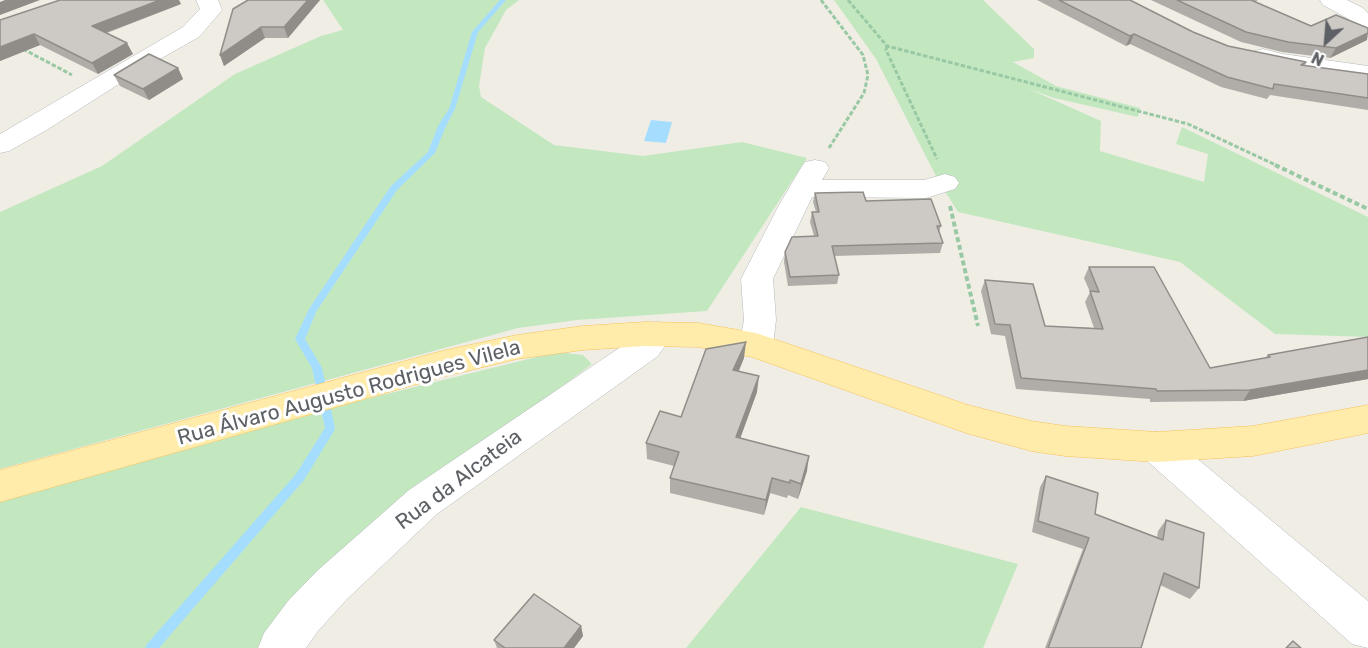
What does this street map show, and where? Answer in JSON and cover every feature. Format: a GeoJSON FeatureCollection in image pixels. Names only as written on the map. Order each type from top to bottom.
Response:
{"type":"FeatureCollection","features":[{"type":"Feature","properties":{"kind":"main road","name":"Rua Álvaro Augusto Rodrigues Vilela"},"geometry":{"type":"LineString","coordinates":[[0,486],[283,410],[446,363],[517,347],[583,338],[656,334],[698,335],[756,345],[966,419],[1002,429],[1065,441],[1157,447],[1253,441],[1368,419]]}},
{"type":"Feature","properties":{"kind":"street"},"geometry":{"type":"LineString","coordinates":[[0,145],[36,126],[191,32],[211,10],[207,0]]}},
{"type":"Feature","properties":{"kind":"street"},"geometry":{"type":"LineString","coordinates":[[1331,0],[1364,17]]}},
{"type":"Feature","properties":{"kind":"street"},"geometry":{"type":"LineString","coordinates":[[1242,51],[1282,61],[1368,73]]}},
{"type":"Feature","properties":{"kind":"street"},"geometry":{"type":"LineString","coordinates":[[756,345],[760,320],[757,305],[757,279],[792,205],[810,178],[926,189],[945,183]]}},
{"type":"Feature","properties":{"kind":"street","name":"Rua da Alcateia"},"geometry":{"type":"LineString","coordinates":[[280,648],[303,616],[332,585],[423,502],[646,347],[656,334]]}},
{"type":"Feature","properties":{"kind":"street"},"geometry":{"type":"LineString","coordinates":[[1157,447],[1368,629]]}},
{"type":"Feature","properties":{"kind":"path"},"geometry":{"type":"LineString","coordinates":[[810,178],[864,93],[868,75],[863,55],[822,0]]}},
{"type":"Feature","properties":{"kind":"path"},"geometry":{"type":"LineString","coordinates":[[848,0],[887,46],[1188,124],[1368,209]]}},
{"type":"Feature","properties":{"kind":"path"},"geometry":{"type":"LineString","coordinates":[[887,46],[886,50],[945,177],[978,327]]}},
{"type":"Feature","properties":{"kind":"path"},"geometry":{"type":"LineString","coordinates":[[19,47],[96,88]]}},
{"type":"Feature","properties":{"kind":"green space"},"geometry":{"type":"Polygon","coordinates":[[[323,0],[519,0],[506,10],[485,48],[479,86],[481,97],[554,145],[643,156],[742,142],[807,158],[707,311],[577,320],[518,328],[0,469],[0,212],[102,166],[235,74],[321,36],[343,30],[323,0]]]}},
{"type":"Feature","properties":{"kind":"green space"},"geometry":{"type":"Polygon","coordinates":[[[834,0],[983,0],[1034,49],[1034,58],[1013,62],[1056,86],[1140,108],[1138,117],[1054,98],[1027,88],[1101,121],[1100,151],[1204,182],[1208,154],[1176,144],[1182,127],[1368,217],[1368,337],[1275,334],[1180,262],[958,212],[938,180],[876,59],[834,0]]]}},
{"type":"Feature","properties":{"kind":"green space"},"geometry":{"type":"Polygon","coordinates":[[[557,352],[583,355],[592,364],[374,527],[260,648],[0,648],[0,502],[362,400],[557,352]]]}},
{"type":"Feature","properties":{"kind":"green space"},"geometry":{"type":"Polygon","coordinates":[[[801,507],[1018,564],[983,648],[686,648],[801,507]]]}},
{"type":"Feature","properties":{"kind":"water"},"geometry":{"type":"Polygon","coordinates":[[[651,120],[672,122],[666,143],[644,141],[651,120]]]}},
{"type":"Feature","properties":{"kind":"building"},"geometry":{"type":"Polygon","coordinates":[[[60,0],[160,0],[92,26],[127,43],[92,63],[34,34],[0,47],[0,20],[60,0]]]}},
{"type":"Feature","properties":{"kind":"building"},"geometry":{"type":"Polygon","coordinates":[[[248,0],[308,0],[284,27],[261,27],[220,55],[233,9],[248,0]]]}},
{"type":"Feature","properties":{"kind":"building"},"geometry":{"type":"Polygon","coordinates":[[[1059,0],[1130,0],[1193,32],[1228,46],[1306,62],[1301,65],[1368,74],[1368,98],[1274,84],[1273,89],[1227,77],[1134,34],[1130,36],[1059,0]]]}},
{"type":"Feature","properties":{"kind":"building"},"geometry":{"type":"Polygon","coordinates":[[[1177,0],[1251,0],[1311,26],[1336,15],[1368,28],[1368,33],[1336,48],[1288,42],[1246,32],[1177,0]]]}},
{"type":"Feature","properties":{"kind":"building"},"geometry":{"type":"Polygon","coordinates":[[[149,54],[178,68],[143,89],[114,75],[149,54]]]}},
{"type":"Feature","properties":{"kind":"building"},"geometry":{"type":"Polygon","coordinates":[[[863,192],[866,201],[931,199],[941,226],[937,226],[943,243],[832,246],[839,275],[790,277],[785,252],[792,237],[818,236],[812,212],[819,212],[815,193],[863,192]]]}},
{"type":"Feature","properties":{"kind":"building"},"geometry":{"type":"Polygon","coordinates":[[[1089,267],[1154,267],[1210,368],[1368,337],[1368,370],[1250,390],[1157,391],[1156,389],[1021,378],[1010,325],[995,324],[985,280],[1033,284],[1045,326],[1103,329],[1090,291],[1099,292],[1089,267]]]}},
{"type":"Feature","properties":{"kind":"building"},"geometry":{"type":"Polygon","coordinates":[[[746,342],[733,370],[759,376],[736,437],[809,456],[801,484],[772,478],[766,500],[670,478],[679,452],[646,443],[660,411],[681,417],[706,349],[746,342]]]}},
{"type":"Feature","properties":{"kind":"building"},"geometry":{"type":"Polygon","coordinates":[[[1046,476],[1098,493],[1095,514],[1163,540],[1166,520],[1204,533],[1199,588],[1164,573],[1141,648],[1048,648],[1089,538],[1038,521],[1046,476]]]}},
{"type":"Feature","properties":{"kind":"building"},"geometry":{"type":"Polygon","coordinates":[[[534,594],[581,626],[564,648],[505,648],[494,640],[534,594]]]}},
{"type":"Feature","properties":{"kind":"building"},"geometry":{"type":"Polygon","coordinates":[[[1293,641],[1301,648],[1286,648],[1293,641]]]}},
{"type":"Feature","properties":{"kind":"waterway"},"geometry":{"type":"LineString","coordinates":[[151,648],[300,477],[330,428],[317,368],[300,339],[312,311],[394,188],[431,153],[452,109],[475,32],[503,0]]}}]}
